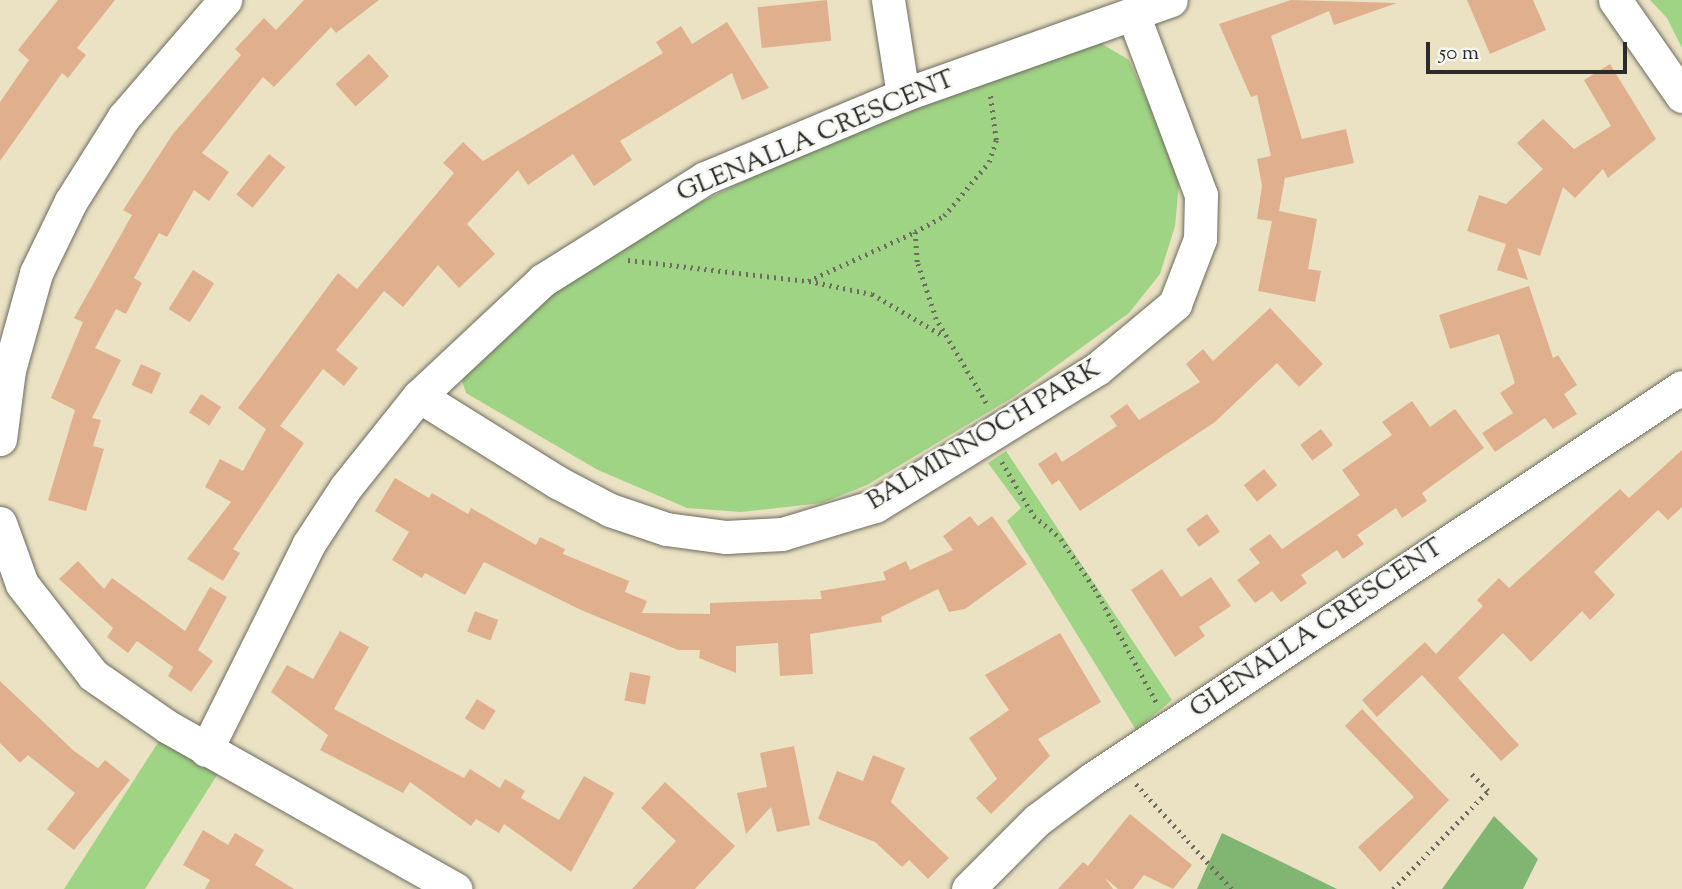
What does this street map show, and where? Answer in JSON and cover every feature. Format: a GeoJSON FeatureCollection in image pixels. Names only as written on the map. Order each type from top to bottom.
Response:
{"type":"FeatureCollection","features":[{"type":"Feature","properties":{"kind":"street"},"geometry":{"type":"LineString","coordinates":[[0,439],[5,369],[36,273],[71,201],[124,117],[225,0]]}},
{"type":"Feature","properties":{"kind":"street"},"geometry":{"type":"LineString","coordinates":[[888,0],[903,95]]}},
{"type":"Feature","properties":{"kind":"street","name":"GLENALLA CRESCENT"},"geometry":{"type":"LineString","coordinates":[[206,750],[309,545],[346,487],[419,396],[509,306],[579,252],[705,178],[903,95],[1171,0]]}},
{"type":"Feature","properties":{"kind":"street"},"geometry":{"type":"LineString","coordinates":[[1615,0],[1682,96]]}},
{"type":"Feature","properties":{"kind":"street","name":"BALMINNOCH PARK"},"geometry":{"type":"LineString","coordinates":[[419,396],[557,482],[666,529],[726,537],[782,534],[875,506],[1097,369],[1175,304],[1200,239],[1201,195],[1133,14]]}},
{"type":"Feature","properties":{"kind":"street","name":"GLENALLA CRESCENT"},"geometry":{"type":"LineString","coordinates":[[968,889],[1037,820],[1117,762],[1682,387]]}},
{"type":"Feature","properties":{"kind":"street"},"geometry":{"type":"LineString","coordinates":[[0,523],[22,584],[55,633],[129,703],[206,750],[455,889]]}},
{"type":"Feature","properties":{"kind":"path"},"geometry":{"type":"LineString","coordinates":[[808,281],[915,232]]}},
{"type":"Feature","properties":{"kind":"path"},"geometry":{"type":"LineString","coordinates":[[579,252],[808,281],[872,294],[944,336]]}},
{"type":"Feature","properties":{"kind":"path"},"geometry":{"type":"LineString","coordinates":[[1117,762],[1232,889]]}},
{"type":"Feature","properties":{"kind":"path"},"geometry":{"type":"LineString","coordinates":[[1393,889],[1488,791],[1471,774]]}},
{"type":"Feature","properties":{"kind":"green space"},"geometry":{"type":"Polygon","coordinates":[[[1650,0],[1682,0],[1682,48],[1667,18],[1650,0]]]}},
{"type":"Feature","properties":{"kind":"green space"},"geometry":{"type":"Polygon","coordinates":[[[1097,41],[1129,60],[1180,173],[1175,226],[1160,274],[1129,313],[1015,396],[867,485],[822,503],[741,512],[687,508],[598,470],[466,393],[462,381],[471,359],[543,280],[817,145],[1097,41]]]}},
{"type":"Feature","properties":{"kind":"green space"},"geometry":{"type":"Polygon","coordinates":[[[1006,451],[1172,700],[1136,730],[1007,521],[1021,508],[988,463],[1006,451]]]}},
{"type":"Feature","properties":{"kind":"green space"},"geometry":{"type":"Polygon","coordinates":[[[168,727],[226,761],[145,889],[64,889],[168,727]]]}},
{"type":"Feature","properties":{"kind":"green space"},"geometry":{"type":"Polygon","coordinates":[[[1494,816],[1538,859],[1523,889],[1442,889],[1494,816]]]}},
{"type":"Feature","properties":{"kind":"green space"},"geometry":{"type":"Polygon","coordinates":[[[1222,833],[1337,889],[1197,889],[1222,833]]]}},
{"type":"Feature","properties":{"kind":"building"},"geometry":{"type":"Polygon","coordinates":[[[58,0],[115,0],[77,48],[86,55],[68,78],[62,73],[0,161],[0,102],[29,60],[18,50],[58,0]]]}},
{"type":"Feature","properties":{"kind":"building"},"geometry":{"type":"Polygon","coordinates":[[[304,0],[379,0],[336,33],[331,27],[274,87],[263,77],[202,153],[229,172],[209,201],[194,190],[167,237],[159,233],[134,278],[142,283],[126,314],[116,309],[95,348],[121,360],[92,418],[101,420],[93,446],[104,449],[86,511],[48,500],[75,410],[51,398],[83,322],[74,318],[132,215],[123,210],[173,134],[241,55],[235,49],[264,18],[276,30],[304,0]]]}},
{"type":"Feature","properties":{"kind":"building"},"geometry":{"type":"Polygon","coordinates":[[[827,0],[831,41],[762,48],[757,7],[827,0]]]}},
{"type":"Feature","properties":{"kind":"building"},"geometry":{"type":"Polygon","coordinates":[[[1291,0],[1397,3],[1334,25],[1329,11],[1271,36],[1302,139],[1346,129],[1354,163],[1285,178],[1279,211],[1317,219],[1308,269],[1321,271],[1315,302],[1258,291],[1272,221],[1257,219],[1262,186],[1257,159],[1271,156],[1257,95],[1251,97],[1219,24],[1291,0]]]}},
{"type":"Feature","properties":{"kind":"building"},"geometry":{"type":"Polygon","coordinates":[[[1467,0],[1533,0],[1546,30],[1490,54],[1467,0]]]}},
{"type":"Feature","properties":{"kind":"building"},"geometry":{"type":"Polygon","coordinates":[[[727,22],[769,88],[742,100],[732,73],[620,141],[632,160],[594,186],[573,154],[528,185],[518,170],[467,224],[495,254],[459,288],[438,265],[403,307],[384,291],[336,350],[358,368],[344,386],[323,369],[280,426],[304,443],[233,549],[240,553],[223,581],[187,559],[231,502],[205,487],[220,459],[243,471],[266,429],[238,408],[338,273],[357,289],[454,173],[443,163],[463,142],[483,161],[663,53],[656,42],[681,26],[692,44],[727,22]]]}},
{"type":"Feature","properties":{"kind":"building"},"geometry":{"type":"Polygon","coordinates":[[[369,54],[389,76],[356,106],[336,84],[369,54]]]}},
{"type":"Feature","properties":{"kind":"building"},"geometry":{"type":"Polygon","coordinates":[[[1610,64],[1656,139],[1608,178],[1603,169],[1575,198],[1563,187],[1540,256],[1517,248],[1528,280],[1497,270],[1506,244],[1467,231],[1479,195],[1506,204],[1543,169],[1517,143],[1543,119],[1574,149],[1611,126],[1584,80],[1610,64]]]}},
{"type":"Feature","properties":{"kind":"building"},"geometry":{"type":"Polygon","coordinates":[[[269,154],[285,167],[253,208],[236,194],[269,154]]]}},
{"type":"Feature","properties":{"kind":"building"},"geometry":{"type":"Polygon","coordinates":[[[193,270],[214,283],[190,322],[169,309],[193,270]]]}},
{"type":"Feature","properties":{"kind":"building"},"geometry":{"type":"Polygon","coordinates":[[[1529,286],[1553,358],[1558,355],[1577,385],[1564,394],[1577,414],[1553,429],[1545,418],[1495,452],[1482,433],[1513,413],[1500,393],[1515,383],[1499,334],[1450,349],[1439,315],[1529,286]]]}},
{"type":"Feature","properties":{"kind":"building"},"geometry":{"type":"Polygon","coordinates":[[[1270,308],[1323,364],[1299,387],[1277,363],[1215,422],[1080,511],[1059,480],[1052,485],[1038,464],[1056,452],[1062,462],[1117,426],[1110,416],[1127,404],[1139,420],[1200,382],[1186,364],[1203,349],[1213,361],[1270,308]]]}},
{"type":"Feature","properties":{"kind":"building"},"geometry":{"type":"Polygon","coordinates":[[[141,364],[161,373],[152,394],[132,385],[141,364]]]}},
{"type":"Feature","properties":{"kind":"building"},"geometry":{"type":"Polygon","coordinates":[[[201,394],[221,407],[209,426],[189,412],[201,394]]]}},
{"type":"Feature","properties":{"kind":"building"},"geometry":{"type":"Polygon","coordinates":[[[1412,401],[1430,427],[1455,409],[1484,448],[1422,493],[1427,501],[1402,518],[1396,508],[1357,535],[1364,544],[1343,559],[1337,550],[1301,575],[1307,583],[1281,602],[1272,591],[1255,603],[1237,580],[1260,563],[1249,549],[1270,534],[1282,549],[1360,495],[1342,470],[1392,435],[1382,422],[1412,401]]]}},
{"type":"Feature","properties":{"kind":"building"},"geometry":{"type":"Polygon","coordinates":[[[1321,429],[1333,445],[1312,461],[1300,445],[1321,429]]]}},
{"type":"Feature","properties":{"kind":"building"},"geometry":{"type":"Polygon","coordinates":[[[1682,450],[1682,507],[1668,520],[1658,510],[1594,572],[1615,595],[1590,620],[1582,611],[1531,662],[1503,633],[1458,678],[1519,745],[1501,761],[1422,675],[1377,717],[1362,700],[1425,642],[1436,654],[1483,606],[1477,600],[1499,578],[1509,588],[1620,489],[1629,498],[1682,450]]]}},
{"type":"Feature","properties":{"kind":"building"},"geometry":{"type":"Polygon","coordinates":[[[1264,469],[1277,485],[1257,502],[1244,485],[1264,469]]]}},
{"type":"Feature","properties":{"kind":"building"},"geometry":{"type":"Polygon","coordinates":[[[395,478],[429,498],[432,493],[468,514],[471,508],[536,545],[540,537],[565,549],[563,554],[629,581],[625,592],[647,601],[642,613],[710,614],[710,603],[822,599],[820,591],[886,580],[883,572],[906,561],[910,570],[953,550],[943,536],[970,516],[978,526],[992,516],[1027,564],[965,609],[949,612],[938,589],[881,617],[882,622],[810,634],[813,674],[780,676],[778,643],[736,646],[736,673],[699,658],[700,650],[678,650],[581,610],[484,562],[465,595],[425,573],[422,578],[392,560],[409,532],[375,511],[395,478]]]}},
{"type":"Feature","properties":{"kind":"building"},"geometry":{"type":"Polygon","coordinates":[[[1207,514],[1220,532],[1199,547],[1186,529],[1207,514]]]}},
{"type":"Feature","properties":{"kind":"building"},"geometry":{"type":"Polygon","coordinates":[[[78,561],[104,589],[112,578],[185,631],[210,587],[227,597],[198,650],[213,661],[191,692],[168,676],[173,667],[137,641],[128,653],[107,637],[113,628],[59,579],[78,561]]]}},
{"type":"Feature","properties":{"kind":"building"},"geometry":{"type":"Polygon","coordinates":[[[1162,569],[1181,597],[1211,577],[1231,606],[1199,627],[1205,636],[1175,657],[1131,590],[1162,569]]]}},
{"type":"Feature","properties":{"kind":"building"},"geometry":{"type":"Polygon","coordinates":[[[475,611],[498,620],[490,640],[467,632],[475,611]]]}},
{"type":"Feature","properties":{"kind":"building"},"geometry":{"type":"Polygon","coordinates":[[[340,631],[369,647],[334,709],[464,778],[470,769],[500,788],[505,779],[525,791],[521,798],[559,820],[584,776],[614,793],[571,872],[504,824],[499,833],[476,819],[471,826],[410,782],[403,793],[320,750],[328,735],[271,692],[287,665],[313,679],[340,631]]]}},
{"type":"Feature","properties":{"kind":"building"},"geometry":{"type":"Polygon","coordinates":[[[1060,633],[1101,702],[1038,739],[1050,756],[991,814],[976,798],[997,779],[969,738],[1009,710],[985,675],[1060,633]]]}},
{"type":"Feature","properties":{"kind":"building"},"geometry":{"type":"Polygon","coordinates":[[[630,672],[651,676],[645,704],[624,700],[630,672]]]}},
{"type":"Feature","properties":{"kind":"building"},"geometry":{"type":"Polygon","coordinates":[[[0,681],[74,751],[98,768],[105,760],[130,780],[74,850],[47,829],[75,793],[28,755],[20,763],[0,743],[0,681]]]}},
{"type":"Feature","properties":{"kind":"building"},"geometry":{"type":"Polygon","coordinates":[[[477,699],[496,711],[483,730],[465,719],[477,699]]]}},
{"type":"Feature","properties":{"kind":"building"},"geometry":{"type":"Polygon","coordinates":[[[1362,709],[1449,800],[1380,872],[1358,847],[1414,797],[1345,726],[1362,709]]]}},
{"type":"Feature","properties":{"kind":"building"},"geometry":{"type":"Polygon","coordinates":[[[794,746],[810,825],[777,832],[771,807],[746,834],[737,793],[767,787],[760,753],[794,746]]]}},
{"type":"Feature","properties":{"kind":"building"},"geometry":{"type":"Polygon","coordinates":[[[873,755],[905,768],[891,802],[949,858],[928,879],[909,860],[902,867],[875,842],[818,819],[837,771],[863,781],[873,755]]]}},
{"type":"Feature","properties":{"kind":"building"},"geometry":{"type":"Polygon","coordinates":[[[665,782],[735,846],[695,889],[632,889],[676,841],[641,808],[665,782]]]}},
{"type":"Feature","properties":{"kind":"building"},"geometry":{"type":"Polygon","coordinates":[[[1130,814],[1192,865],[1173,889],[1144,875],[1133,889],[1118,889],[1105,878],[1113,889],[1058,889],[1083,862],[1088,866],[1130,814]]]}},
{"type":"Feature","properties":{"kind":"building"},"geometry":{"type":"Polygon","coordinates":[[[203,830],[228,845],[235,833],[264,850],[255,865],[294,889],[205,889],[210,880],[183,865],[203,830]]]}}]}
